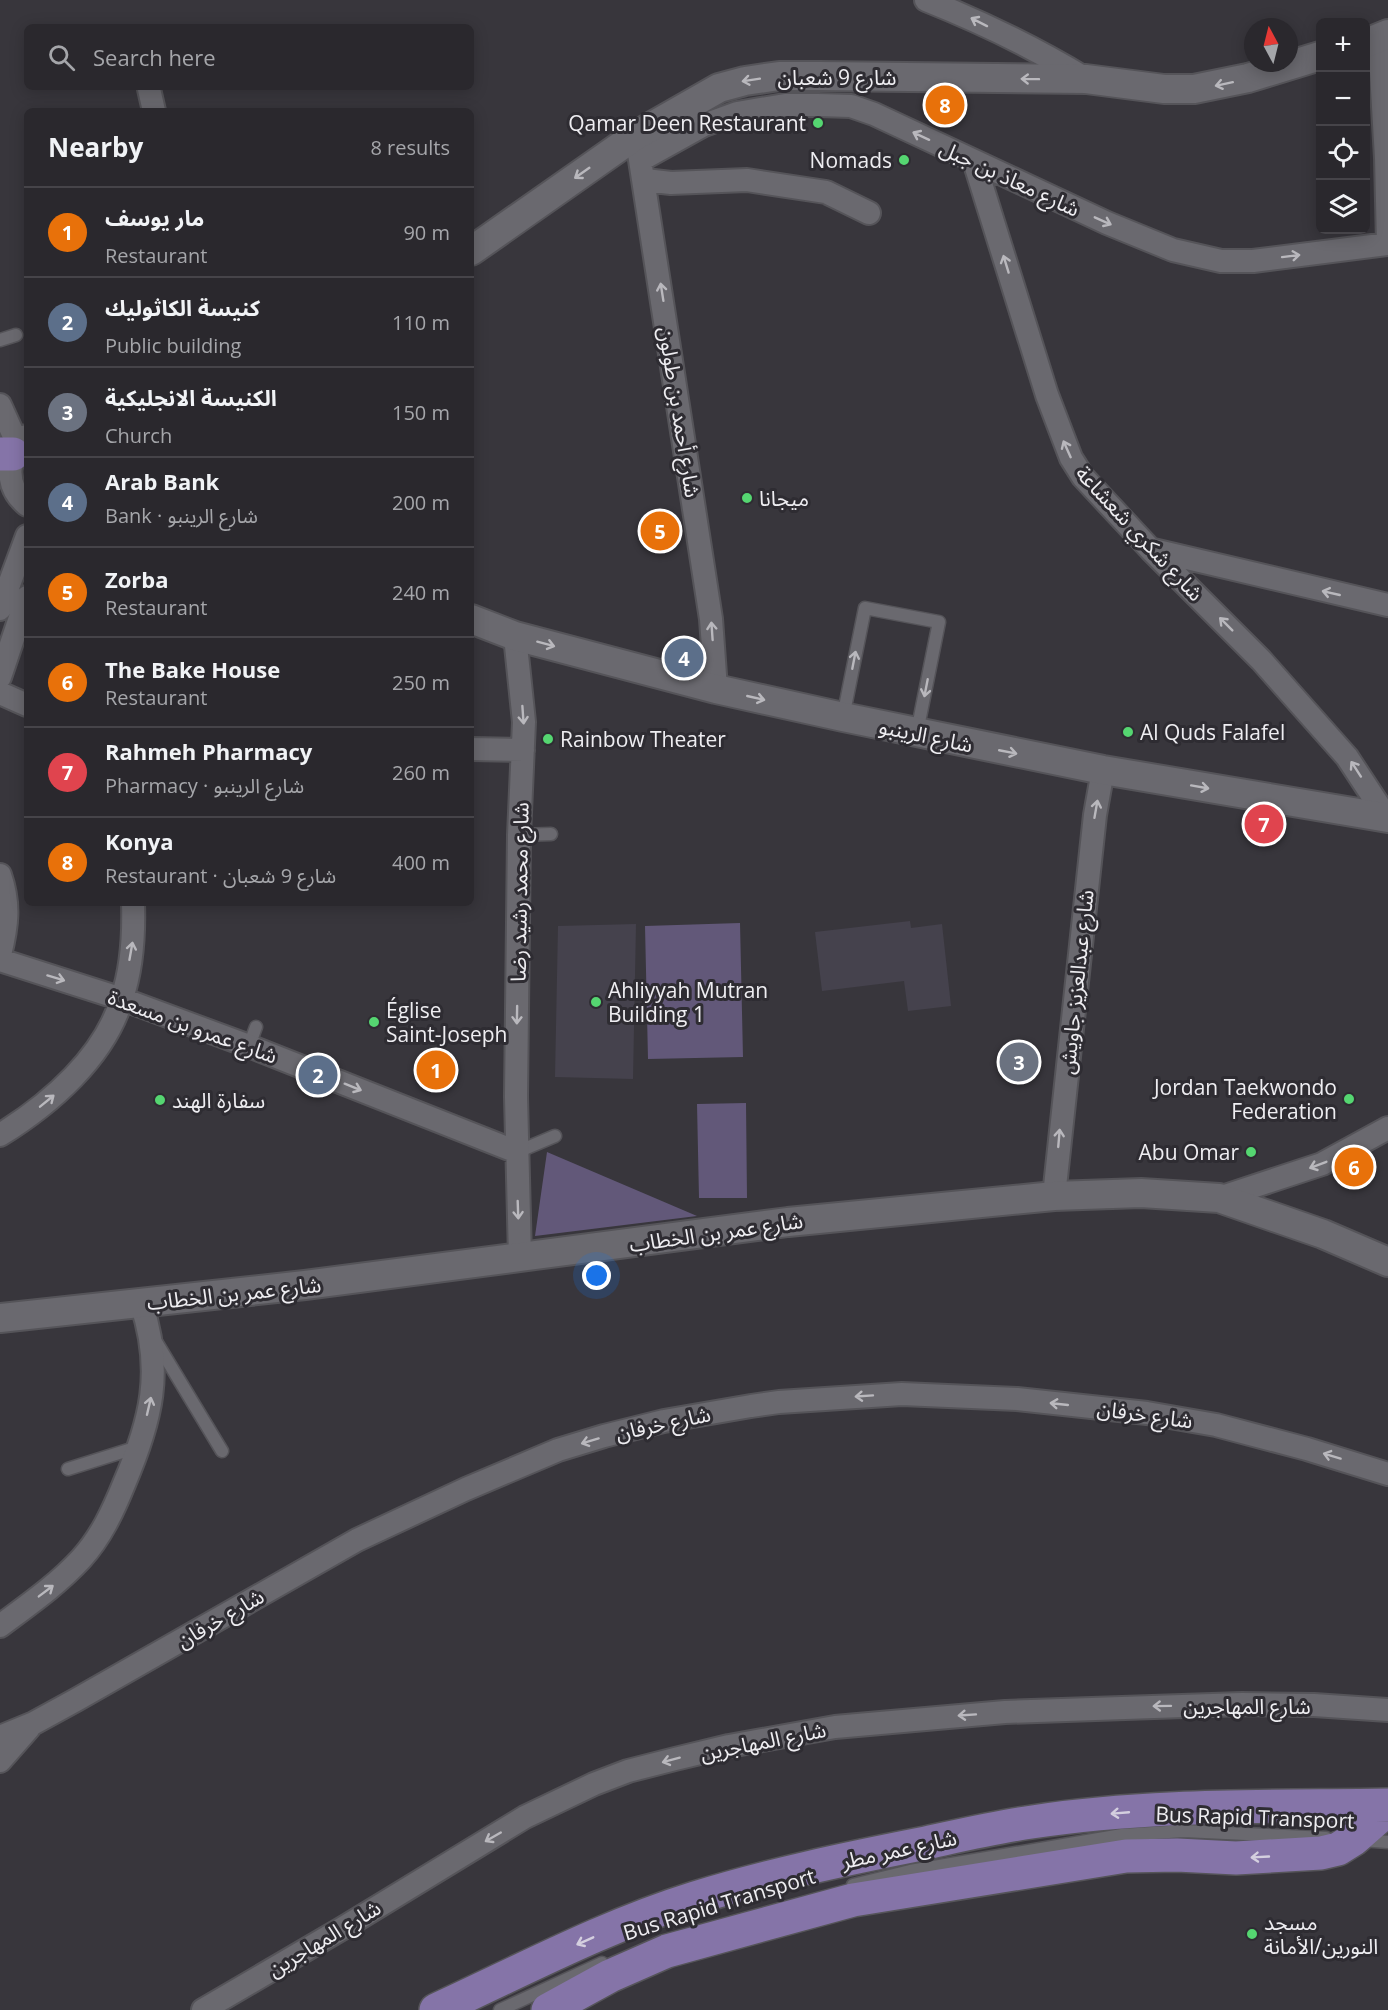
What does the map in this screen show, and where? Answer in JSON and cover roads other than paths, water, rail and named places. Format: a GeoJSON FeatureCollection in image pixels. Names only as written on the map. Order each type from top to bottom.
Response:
{"type":"FeatureCollection","features":[{"type":"Feature","properties":{"kind":"main road","name":"شارع عمر مطر"},"geometry":{"type":"LineString","coordinates":[[436,2010],[640,1917],[768,1877],[847,1859],[1032,1822],[1082,1816],[1158,1810],[1388,1804]]}},
{"type":"Feature","properties":{"kind":"main road","name":"شارع عمر مطر"},"geometry":{"type":"LineString","coordinates":[[548,2010],[610,1976],[667,1951],[853,1900],[1126,1856],[1177,1855],[1236,1858],[1321,1853],[1338,1849],[1354,1839],[1388,1809]]}},
{"type":"Feature","properties":{"kind":"street"},"geometry":{"type":"LineString","coordinates":[[926,0],[972,18],[1048,56],[1086,79]]}},
{"type":"Feature","properties":{"kind":"street"},"geometry":{"type":"LineString","coordinates":[[1377,38],[1387,158],[1388,244]]}},
{"type":"Feature","properties":{"kind":"street","name":"شارع 9 شعبان"},"geometry":{"type":"LineString","coordinates":[[474,249],[640,159],[719,88],[745,81],[779,76],[1086,79],[1164,89],[1194,89],[1248,78],[1316,57]]}},
{"type":"Feature","properties":{"kind":"street"},"geometry":{"type":"LineString","coordinates":[[149,90],[153,108]]}},
{"type":"Feature","properties":{"kind":"street","name":"شارع معاذ بن جبل"},"geometry":{"type":"LineString","coordinates":[[640,159],[704,125],[737,114],[785,105],[851,106],[874,114],[1107,223],[1173,250],[1221,261],[1254,261],[1388,244]]}},
{"type":"Feature","properties":{"kind":"street"},"geometry":{"type":"LineString","coordinates":[[640,159],[671,183],[747,180],[826,192],[869,213]]}},
{"type":"Feature","properties":{"kind":"street","name":"شارع أحمد بن طولون"},"geometry":{"type":"LineString","coordinates":[[640,159],[711,619],[716,689]]}},
{"type":"Feature","properties":{"kind":"street","name":"شارع شكري شعشاعة"},"geometry":{"type":"LineString","coordinates":[[974,161],[1047,395],[1067,451],[1083,477],[1151,550],[1261,660],[1347,757],[1388,818]]}},
{"type":"Feature","properties":{"kind":"street"},"geometry":{"type":"LineString","coordinates":[[0,405],[17,494],[24,502]]}},
{"type":"Feature","properties":{"kind":"street"},"geometry":{"type":"LineString","coordinates":[[0,609],[24,544]]}},
{"type":"Feature","properties":{"kind":"street"},"geometry":{"type":"LineString","coordinates":[[1151,550],[1388,605]]}},
{"type":"Feature","properties":{"kind":"street"},"geometry":{"type":"LineString","coordinates":[[0,677],[24,606]]}},
{"type":"Feature","properties":{"kind":"street","name":"شارع الرينبو"},"geometry":{"type":"LineString","coordinates":[[474,620],[515,636],[716,689],[843,717],[1103,770],[1388,818]]}},
{"type":"Feature","properties":{"kind":"street","name":"شارع محمد رشيد رضا"},"geometry":{"type":"LineString","coordinates":[[515,636],[524,722],[519,835],[516,1097],[520,1258]]}},
{"type":"Feature","properties":{"kind":"street"},"geometry":{"type":"LineString","coordinates":[[0,693],[24,704]]}},
{"type":"Feature","properties":{"kind":"street"},"geometry":{"type":"LineString","coordinates":[[474,749],[523,750]]}},
{"type":"Feature","properties":{"kind":"street","name":"شارع عبدالعزيز جاويش"},"geometry":{"type":"LineString","coordinates":[[1054,1196],[1095,815],[1103,770]]}},
{"type":"Feature","properties":{"kind":"street"},"geometry":{"type":"LineString","coordinates":[[0,875],[6,891],[7,926],[0,955]]}},
{"type":"Feature","properties":{"kind":"street"},"geometry":{"type":"LineString","coordinates":[[0,1135],[23,1121],[58,1092],[84,1065],[107,1031],[122,999],[134,936],[134,906]]}},
{"type":"Feature","properties":{"kind":"street","name":"شارع عمرو بن مسعدة"},"geometry":{"type":"LineString","coordinates":[[0,960],[122,999],[253,1036],[517,1152]]}},
{"type":"Feature","properties":{"kind":"street"},"geometry":{"type":"LineString","coordinates":[[1219,1198],[1322,1164],[1388,1128]]}},
{"type":"Feature","properties":{"kind":"street","name":"شارع عمر بن الخطاب"},"geometry":{"type":"LineString","coordinates":[[0,1318],[305,1285],[788,1222],[1054,1196],[1141,1193],[1219,1198],[1323,1234],[1388,1262]]}},
{"type":"Feature","properties":{"kind":"street"},"geometry":{"type":"LineString","coordinates":[[0,1626],[59,1581],[93,1544],[111,1515],[140,1447],[152,1392],[154,1369],[151,1334],[141,1303]]}},
{"type":"Feature","properties":{"kind":"street","name":"شارع خرفان"},"geometry":{"type":"LineString","coordinates":[[0,1737],[34,1723],[357,1540],[466,1489],[558,1450],[664,1421],[779,1402],[902,1394],[1017,1399],[1147,1413],[1209,1423],[1307,1449],[1388,1474]]}},
{"type":"Feature","properties":{"kind":"street","name":"شارع المهاجرين"},"geometry":{"type":"LineString","coordinates":[[203,2010],[534,1813],[594,1784],[628,1771],[675,1759],[729,1746],[835,1727],[1005,1712],[1242,1704],[1314,1705],[1388,1710]]}},
{"type":"Feature","properties":{"kind":"street"},"geometry":{"type":"LineString","coordinates":[[0,1761],[34,1723]]}},
{"type":"Feature","properties":{"kind":"lane"},"geometry":{"type":"LineString","coordinates":[[0,340],[16,335]]}},
{"type":"Feature","properties":{"kind":"lane"},"geometry":{"type":"LineString","coordinates":[[843,717],[865,608],[939,622],[917,732]]}},
{"type":"Feature","properties":{"kind":"lane"},"geometry":{"type":"LineString","coordinates":[[519,835],[551,834]]}},
{"type":"Feature","properties":{"kind":"lane"},"geometry":{"type":"LineString","coordinates":[[517,1152],[555,1136]]}},
{"type":"Feature","properties":{"kind":"lane"},"geometry":{"type":"LineString","coordinates":[[151,1334],[222,1451]]}},
{"type":"Feature","properties":{"kind":"lane"},"geometry":{"type":"LineString","coordinates":[[68,1469],[140,1447]]}},
{"type":"Feature","properties":{"kind":"lane","name":"Bus Rapid Transport"},"geometry":{"type":"LineString","coordinates":[[836,1889],[910,1870],[1122,1835],[1184,1831],[1388,1842]]}},
{"type":"Feature","properties":{"kind":"lane","name":"Bus Rapid Transport"},"geometry":{"type":"LineString","coordinates":[[500,2010],[612,1959]]}},
{"type":"Feature","properties":{"kind":"place","name":"Konya"},"geometry":{"type":"Point","coordinates":[945,105]}},
{"type":"Feature","properties":{"kind":"place","name":"Qamar Deen Restaurant"},"geometry":{"type":"Point","coordinates":[818,123]}},
{"type":"Feature","properties":{"kind":"place","name":"Nomads"},"geometry":{"type":"Point","coordinates":[904,160]}},
{"type":"Feature","properties":{"kind":"place","name":"ميجانا"},"geometry":{"type":"Point","coordinates":[747,498]}},
{"type":"Feature","properties":{"kind":"place","name":"Zorba"},"geometry":{"type":"Point","coordinates":[660,531]}},
{"type":"Feature","properties":{"kind":"place","name":"Arab Bank"},"geometry":{"type":"Point","coordinates":[684,658]}},
{"type":"Feature","properties":{"kind":"place","name":"Al Quds Falafel"},"geometry":{"type":"Point","coordinates":[1128,732]}},
{"type":"Feature","properties":{"kind":"place","name":"Rainbow Theater"},"geometry":{"type":"Point","coordinates":[548,739]}},
{"type":"Feature","properties":{"kind":"place","name":"Rahmeh Pharmacy"},"geometry":{"type":"Point","coordinates":[1264,824]}},
{"type":"Feature","properties":{"kind":"place","name":"Ahliyyah Mutran Building 1"},"geometry":{"type":"Point","coordinates":[596,1002]}},
{"type":"Feature","properties":{"kind":"place","name":"Église Saint-Joseph"},"geometry":{"type":"Point","coordinates":[374,1022]}},
{"type":"Feature","properties":{"kind":"place","name":"الكنيسة الانجليكية"},"geometry":{"type":"Point","coordinates":[1019,1062]}},
{"type":"Feature","properties":{"kind":"place","name":"مار يوسف"},"geometry":{"type":"Point","coordinates":[436,1070]}},
{"type":"Feature","properties":{"kind":"place","name":"كنيسة الكاثوليك"},"geometry":{"type":"Point","coordinates":[318,1075]}},
{"type":"Feature","properties":{"kind":"place","name":"Jordan Taekwondo Federation"},"geometry":{"type":"Point","coordinates":[1349,1099]}},
{"type":"Feature","properties":{"kind":"place","name":"سفارة الهند"},"geometry":{"type":"Point","coordinates":[160,1100]}},
{"type":"Feature","properties":{"kind":"place","name":"Abu Omar"},"geometry":{"type":"Point","coordinates":[1251,1152]}},
{"type":"Feature","properties":{"kind":"place","name":"The Bake House"},"geometry":{"type":"Point","coordinates":[1354,1167]}},
{"type":"Feature","properties":{"kind":"place","name":"مسجد النورين/الأمانة"},"geometry":{"type":"Point","coordinates":[1252,1934]}}]}
